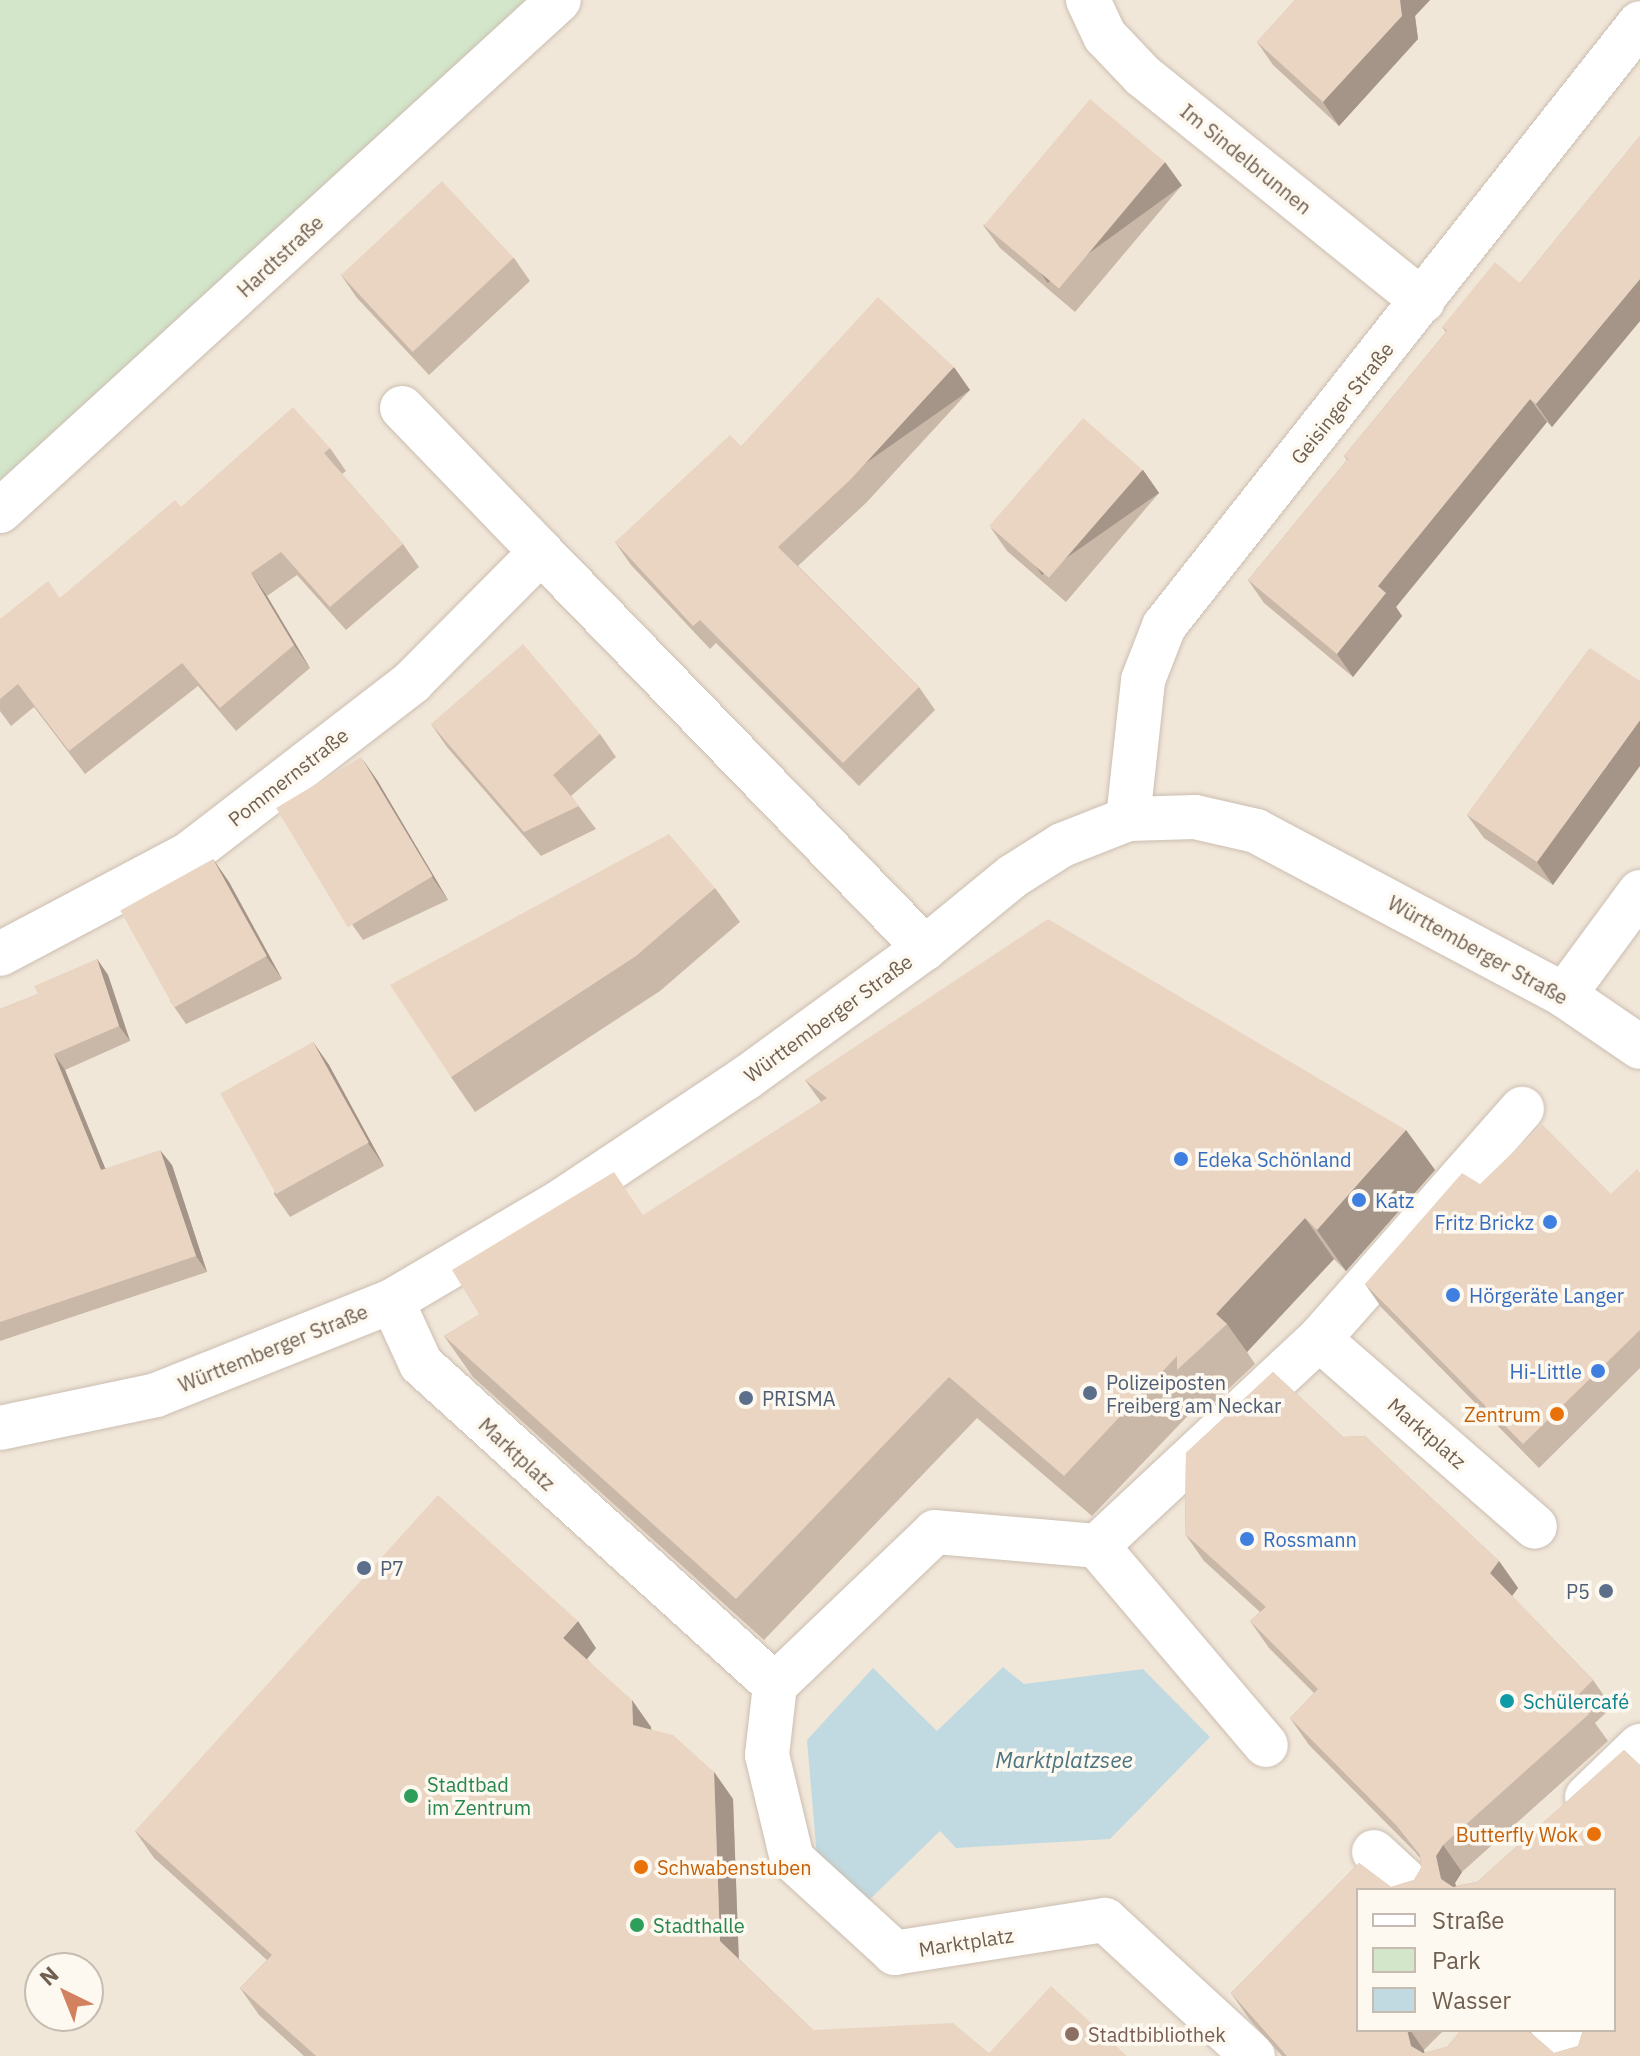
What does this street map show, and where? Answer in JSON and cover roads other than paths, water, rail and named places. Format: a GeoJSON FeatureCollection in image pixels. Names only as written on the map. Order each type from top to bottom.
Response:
{"type":"FeatureCollection","features":[{"type":"Feature","properties":{"kind":"street","name":"Hardtstraße"},"geometry":{"type":"LineString","coordinates":[[0,511],[559,0]]}},
{"type":"Feature","properties":{"kind":"street","name":"Im Sindelbrunnen"},"geometry":{"type":"LineString","coordinates":[[1088,0],[1105,36],[1143,76],[1423,301]]}},
{"type":"Feature","properties":{"kind":"street","name":"Geisinger Straße"},"geometry":{"type":"LineString","coordinates":[[1128,819],[1143,680],[1164,626],[1640,23]]}},
{"type":"Feature","properties":{"kind":"street"},"geometry":{"type":"LineString","coordinates":[[402,408],[925,948]]}},
{"type":"Feature","properties":{"kind":"street","name":"Pommernstraße"},"geometry":{"type":"LineString","coordinates":[[0,954],[189,854],[412,682],[541,552]]}},
{"type":"Feature","properties":{"kind":"street","name":"Württemberger Straße"},"geometry":{"type":"LineString","coordinates":[[0,1428],[156,1395],[392,1301],[574,1194],[746,1078],[925,948],[1025,868],[1062,845],[1128,819],[1195,817],[1256,831],[1564,995],[1640,1047]]}},
{"type":"Feature","properties":{"kind":"street"},"geometry":{"type":"LineString","coordinates":[[1564,995],[1640,892]]}},
{"type":"Feature","properties":{"kind":"street"},"geometry":{"type":"LineString","coordinates":[[1097,1546],[1319,1339],[1522,1109]]}},
{"type":"Feature","properties":{"kind":"street","name":"Marktplatz"},"geometry":{"type":"LineString","coordinates":[[392,1301],[421,1364],[775,1685],[767,1755],[792,1859],[895,1953],[1105,1920],[1253,2056]]}},
{"type":"Feature","properties":{"kind":"street","name":"Marktplatz"},"geometry":{"type":"LineString","coordinates":[[1319,1339],[1535,1527]]}},
{"type":"Feature","properties":{"kind":"street"},"geometry":{"type":"LineString","coordinates":[[775,1685],[935,1532],[1097,1546],[1266,1745]]}},
{"type":"Feature","properties":{"kind":"street"},"geometry":{"type":"LineString","coordinates":[[1551,1828],[1640,1746]]}},
{"type":"Feature","properties":{"kind":"street"},"geometry":{"type":"LineString","coordinates":[[1374,1852],[1413,1888]]}},
{"type":"Feature","properties":{"kind":"street"},"geometry":{"type":"LineString","coordinates":[[1555,2032],[1579,2056]]}},
{"type":"Feature","properties":{"kind":"water","name":"Marktplatzsee"},"geometry":{"type":"Polygon","coordinates":[[[1003,1667],[1024,1684],[1143,1669],[1210,1737],[1110,1839],[956,1848],[940,1831],[866,1903],[817,1858],[807,1740],[873,1668],[937,1731],[1003,1667]]]}},
{"type":"Feature","properties":{"kind":"place","name":"Edeka Schönland"},"geometry":{"type":"Point","coordinates":[1181,1159]}},
{"type":"Feature","properties":{"kind":"place","name":"Katz"},"geometry":{"type":"Point","coordinates":[1359,1200]}},
{"type":"Feature","properties":{"kind":"place","name":"Fritz Brickz"},"geometry":{"type":"Point","coordinates":[1550,1222]}},
{"type":"Feature","properties":{"kind":"place","name":"Hörgeräte Langer"},"geometry":{"type":"Point","coordinates":[1453,1295]}},
{"type":"Feature","properties":{"kind":"place","name":"Hi-Little"},"geometry":{"type":"Point","coordinates":[1598,1371]}},
{"type":"Feature","properties":{"kind":"place","name":"Polizeiposten Freiberg am Neckar"},"geometry":{"type":"Point","coordinates":[1090,1393]}},
{"type":"Feature","properties":{"kind":"place","name":"PRISMA"},"geometry":{"type":"Point","coordinates":[746,1398]}},
{"type":"Feature","properties":{"kind":"place","name":"Zentrum"},"geometry":{"type":"Point","coordinates":[1557,1414]}},
{"type":"Feature","properties":{"kind":"place","name":"Rossmann"},"geometry":{"type":"Point","coordinates":[1247,1539]}},
{"type":"Feature","properties":{"kind":"place","name":"P7"},"geometry":{"type":"Point","coordinates":[364,1568]}},
{"type":"Feature","properties":{"kind":"place","name":"P5"},"geometry":{"type":"Point","coordinates":[1606,1591]}},
{"type":"Feature","properties":{"kind":"place","name":"Schülercafé"},"geometry":{"type":"Point","coordinates":[1507,1701]}},
{"type":"Feature","properties":{"kind":"place","name":"Stadtbad im Zentrum"},"geometry":{"type":"Point","coordinates":[411,1796]}},
{"type":"Feature","properties":{"kind":"place","name":"Butterfly Wok"},"geometry":{"type":"Point","coordinates":[1594,1834]}},
{"type":"Feature","properties":{"kind":"place","name":"Schwabenstuben"},"geometry":{"type":"Point","coordinates":[641,1867]}},
{"type":"Feature","properties":{"kind":"place","name":"Stadthalle"},"geometry":{"type":"Point","coordinates":[637,1925]}},
{"type":"Feature","properties":{"kind":"place","name":"Stadtbibliothek"},"geometry":{"type":"Point","coordinates":[1072,2034]}}]}
